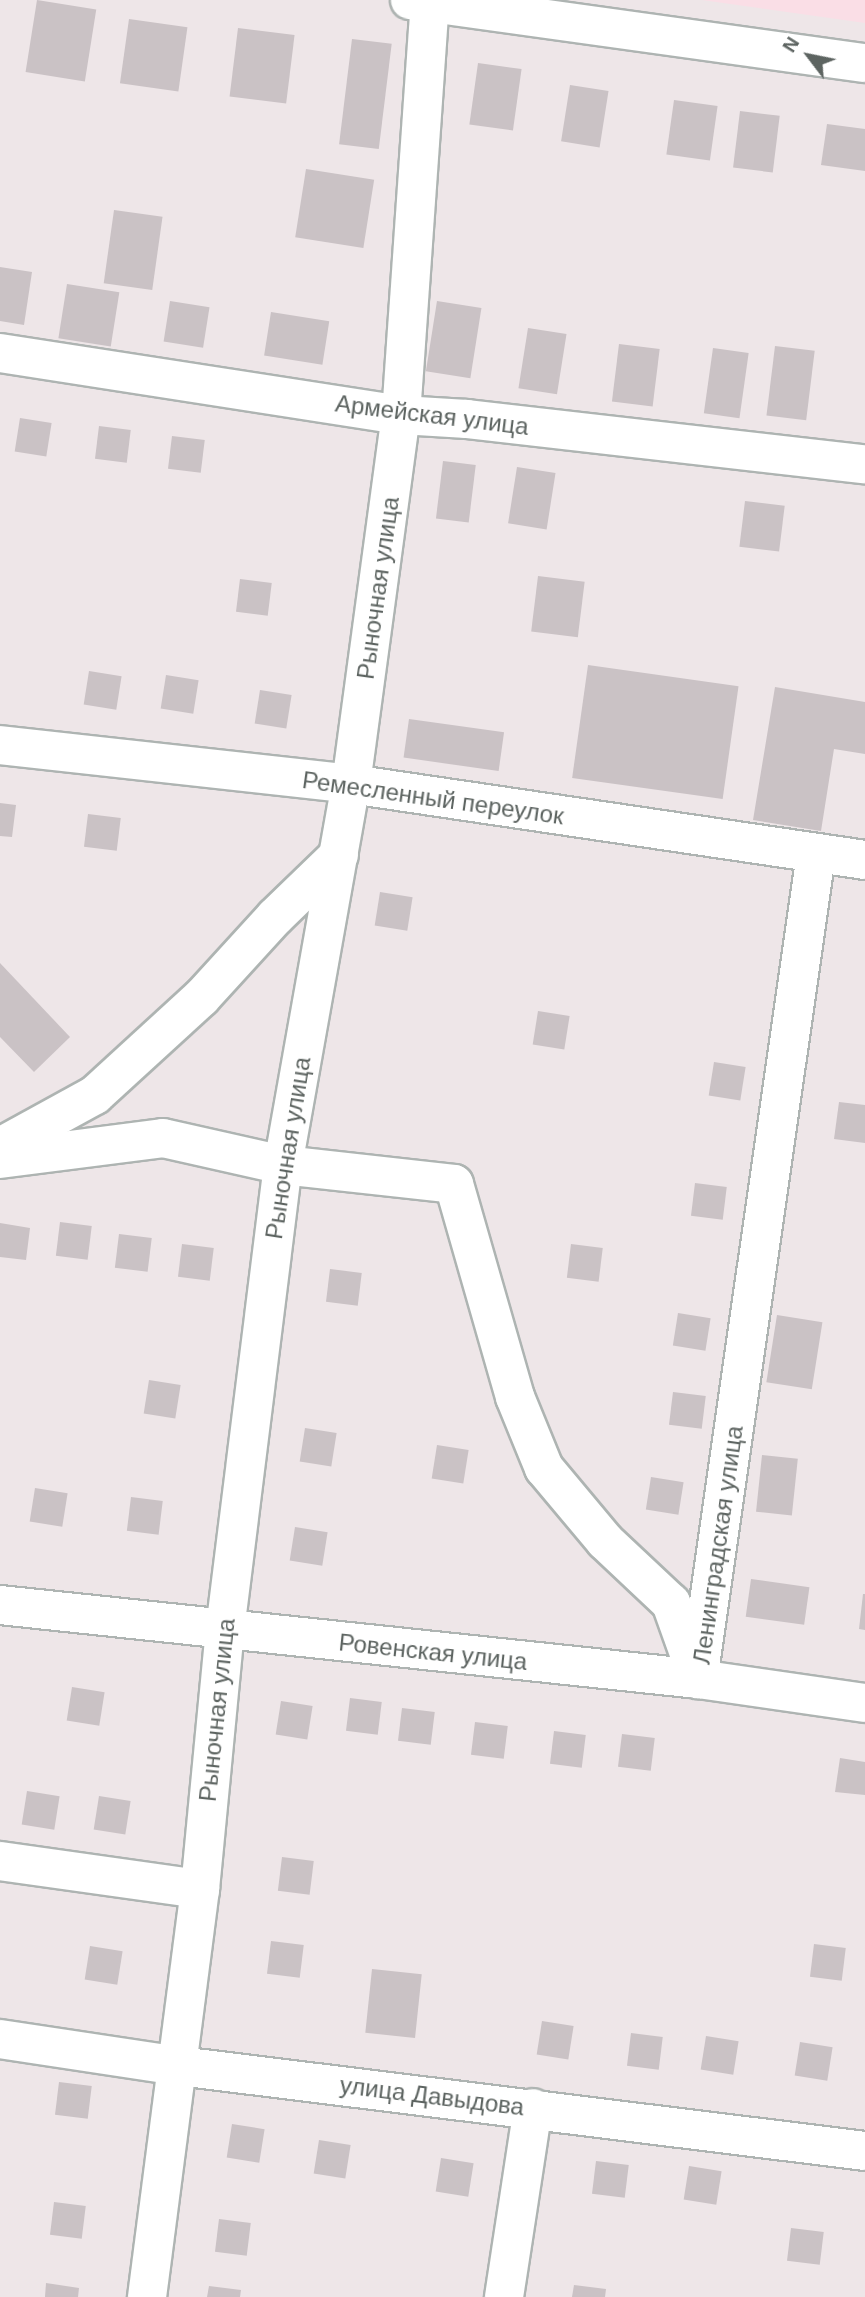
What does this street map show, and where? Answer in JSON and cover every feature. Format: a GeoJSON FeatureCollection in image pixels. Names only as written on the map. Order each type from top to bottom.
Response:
{"type":"FeatureCollection","features":[{"type":"Feature","properties":{"kind":"street"},"geometry":{"type":"LineString","coordinates":[[423,1],[865,63]]}},
{"type":"Feature","properties":{"kind":"street","name":"Рыночная улица"},"geometry":{"type":"LineString","coordinates":[[147,2297],[179,2066],[200,1889],[225,1630],[282,1165],[351,784],[401,415],[423,1]]}},
{"type":"Feature","properties":{"kind":"street","name":"Армейская улица"},"geometry":{"type":"LineString","coordinates":[[0,353],[401,415],[480,421],[865,464]]}},
{"type":"Feature","properties":{"kind":"street","name":"Ремесленный переулок"},"geometry":{"type":"LineString","coordinates":[[0,744],[351,784],[865,860]]}},
{"type":"Feature","properties":{"kind":"street","name":"Ленинградская улица"},"geometry":{"type":"LineString","coordinates":[[698,1679],[816,854]]}},
{"type":"Feature","properties":{"kind":"street"},"geometry":{"type":"LineString","coordinates":[[0,1147],[95,1095],[201,998],[275,917],[339,855]]}},
{"type":"Feature","properties":{"kind":"street","name":"Ленинградская улица"},"geometry":{"type":"LineString","coordinates":[[0,1159],[163,1138],[282,1165],[454,1184],[515,1397],[544,1468],[605,1541],[671,1604],[698,1679]]}},
{"type":"Feature","properties":{"kind":"street","name":"Ровенская улица"},"geometry":{"type":"LineString","coordinates":[[0,1605],[698,1679],[865,1703]]}},
{"type":"Feature","properties":{"kind":"street"},"geometry":{"type":"LineString","coordinates":[[0,1861],[200,1889]]}},
{"type":"Feature","properties":{"kind":"street","name":"улица Давыдова"},"geometry":{"type":"LineString","coordinates":[[0,2039],[179,2066],[865,2151]]}},
{"type":"Feature","properties":{"kind":"street"},"geometry":{"type":"LineString","coordinates":[[504,2297],[533,2108]]}},
{"type":"Feature","properties":{"kind":"shaded area"},"geometry":{"type":"Polygon","coordinates":[[[702,0],[865,0],[865,23],[702,0]]]}},
{"type":"Feature","properties":{"kind":"building"},"geometry":{"type":"Polygon","coordinates":[[[37,0],[96,9],[85,81],[26,72],[37,0]]]}},
{"type":"Feature","properties":{"kind":"building"},"geometry":{"type":"Polygon","coordinates":[[[129,19],[187,27],[178,92],[120,83],[129,19]]]}},
{"type":"Feature","properties":{"kind":"building"},"geometry":{"type":"Polygon","coordinates":[[[238,28],[295,35],[286,103],[230,96],[238,28]]]}},
{"type":"Feature","properties":{"kind":"building"},"geometry":{"type":"Polygon","coordinates":[[[352,39],[392,44],[379,149],[339,144],[352,39]]]}},
{"type":"Feature","properties":{"kind":"building"},"geometry":{"type":"Polygon","coordinates":[[[478,63],[522,69],[513,131],[469,124],[478,63]]]}},
{"type":"Feature","properties":{"kind":"building"},"geometry":{"type":"Polygon","coordinates":[[[570,85],[609,91],[600,147],[561,141],[570,85]]]}},
{"type":"Feature","properties":{"kind":"building"},"geometry":{"type":"Polygon","coordinates":[[[674,100],[718,106],[710,161],[666,154],[674,100]]]}},
{"type":"Feature","properties":{"kind":"building"},"geometry":{"type":"Polygon","coordinates":[[[740,111],[780,116],[773,172],[733,168],[740,111]]]}},
{"type":"Feature","properties":{"kind":"building"},"geometry":{"type":"Polygon","coordinates":[[[827,124],[865,129],[865,171],[821,165],[827,124]]]}},
{"type":"Feature","properties":{"kind":"building"},"geometry":{"type":"Polygon","coordinates":[[[306,169],[374,180],[363,248],[295,237],[306,169]]]}},
{"type":"Feature","properties":{"kind":"building"},"geometry":{"type":"Polygon","coordinates":[[[114,210],[163,217],[152,290],[104,283],[114,210]]]}},
{"type":"Feature","properties":{"kind":"building"},"geometry":{"type":"Polygon","coordinates":[[[0,267],[32,272],[24,325],[0,321],[0,267]]]}},
{"type":"Feature","properties":{"kind":"building"},"geometry":{"type":"Polygon","coordinates":[[[67,284],[119,292],[111,347],[58,338],[67,284]]]}},
{"type":"Feature","properties":{"kind":"building"},"geometry":{"type":"Polygon","coordinates":[[[170,301],[210,307],[203,348],[164,341],[170,301]]]}},
{"type":"Feature","properties":{"kind":"building"},"geometry":{"type":"Polygon","coordinates":[[[437,301],[481,308],[470,378],[426,371],[437,301]]]}},
{"type":"Feature","properties":{"kind":"building"},"geometry":{"type":"Polygon","coordinates":[[[271,312],[329,321],[322,365],[264,355],[271,312]]]}},
{"type":"Feature","properties":{"kind":"building"},"geometry":{"type":"Polygon","coordinates":[[[528,328],[567,334],[557,394],[518,388],[528,328]]]}},
{"type":"Feature","properties":{"kind":"building"},"geometry":{"type":"Polygon","coordinates":[[[619,344],[660,349],[653,407],[612,402],[619,344]]]}},
{"type":"Feature","properties":{"kind":"building"},"geometry":{"type":"Polygon","coordinates":[[[775,346],[815,351],[806,420],[766,415],[775,346]]]}},
{"type":"Feature","properties":{"kind":"building"},"geometry":{"type":"Polygon","coordinates":[[[713,348],[749,353],[739,418],[704,413],[713,348]]]}},
{"type":"Feature","properties":{"kind":"building"},"geometry":{"type":"Polygon","coordinates":[[[20,418],[52,423],[46,457],[15,452],[20,418]]]}},
{"type":"Feature","properties":{"kind":"building"},"geometry":{"type":"Polygon","coordinates":[[[99,426],[131,430],[127,463],[95,459],[99,426]]]}},
{"type":"Feature","properties":{"kind":"building"},"geometry":{"type":"Polygon","coordinates":[[[172,436],[205,440],[201,473],[168,469],[172,436]]]}},
{"type":"Feature","properties":{"kind":"building"},"geometry":{"type":"Polygon","coordinates":[[[443,461],[476,465],[469,523],[436,519],[443,461]]]}},
{"type":"Feature","properties":{"kind":"building"},"geometry":{"type":"Polygon","coordinates":[[[517,467],[556,473],[547,529],[508,523],[517,467]]]}},
{"type":"Feature","properties":{"kind":"building"},"geometry":{"type":"Polygon","coordinates":[[[745,501],[785,506],[779,552],[739,547],[745,501]]]}},
{"type":"Feature","properties":{"kind":"building"},"geometry":{"type":"Polygon","coordinates":[[[538,576],[585,582],[578,637],[531,632],[538,576]]]}},
{"type":"Feature","properties":{"kind":"building"},"geometry":{"type":"Polygon","coordinates":[[[240,579],[272,583],[268,616],[236,612],[240,579]]]}},
{"type":"Feature","properties":{"kind":"building"},"geometry":{"type":"Polygon","coordinates":[[[588,665],[739,686],[723,799],[572,778],[588,665]]]}},
{"type":"Feature","properties":{"kind":"building"},"geometry":{"type":"Polygon","coordinates":[[[89,671],[122,676],[116,710],[84,705],[89,671]]]}},
{"type":"Feature","properties":{"kind":"building"},"geometry":{"type":"Polygon","coordinates":[[[166,675],[199,680],[193,714],[161,709],[166,675]]]}},
{"type":"Feature","properties":{"kind":"building"},"geometry":{"type":"Polygon","coordinates":[[[775,687],[865,702],[865,754],[834,749],[821,831],[753,820],[775,687]]]}},
{"type":"Feature","properties":{"kind":"building"},"geometry":{"type":"Polygon","coordinates":[[[260,690],[292,695],[286,729],[255,724],[260,690]]]}},
{"type":"Feature","properties":{"kind":"building"},"geometry":{"type":"Polygon","coordinates":[[[409,719],[504,732],[499,771],[404,758],[409,719]]]}},
{"type":"Feature","properties":{"kind":"building"},"geometry":{"type":"Polygon","coordinates":[[[0,803],[16,805],[12,837],[0,836],[0,803]]]}},
{"type":"Feature","properties":{"kind":"building"},"geometry":{"type":"Polygon","coordinates":[[[88,814],[121,818],[117,851],[84,847],[88,814]]]}},
{"type":"Feature","properties":{"kind":"building"},"geometry":{"type":"Polygon","coordinates":[[[380,892],[413,897],[407,931],[375,926],[380,892]]]}},
{"type":"Feature","properties":{"kind":"building"},"geometry":{"type":"Polygon","coordinates":[[[0,963],[70,1037],[34,1072],[0,1037],[0,963]]]}},
{"type":"Feature","properties":{"kind":"building"},"geometry":{"type":"Polygon","coordinates":[[[538,1011],[570,1016],[564,1050],[533,1045],[538,1011]]]}},
{"type":"Feature","properties":{"kind":"building"},"geometry":{"type":"Polygon","coordinates":[[[714,1062],[746,1067],[740,1101],[709,1096],[714,1062]]]}},
{"type":"Feature","properties":{"kind":"building"},"geometry":{"type":"Polygon","coordinates":[[[839,1102],[865,1105],[865,1143],[834,1139],[839,1102]]]}},
{"type":"Feature","properties":{"kind":"building"},"geometry":{"type":"Polygon","coordinates":[[[695,1183],[727,1187],[723,1220],[691,1216],[695,1183]]]}},
{"type":"Feature","properties":{"kind":"building"},"geometry":{"type":"Polygon","coordinates":[[[60,1222],[92,1226],[88,1260],[56,1256],[60,1222]]]}},
{"type":"Feature","properties":{"kind":"building"},"geometry":{"type":"Polygon","coordinates":[[[0,1223],[30,1228],[26,1260],[0,1257],[0,1223]]]}},
{"type":"Feature","properties":{"kind":"building"},"geometry":{"type":"Polygon","coordinates":[[[119,1234],[152,1238],[148,1272],[115,1268],[119,1234]]]}},
{"type":"Feature","properties":{"kind":"building"},"geometry":{"type":"Polygon","coordinates":[[[182,1244],[214,1248],[210,1281],[178,1277],[182,1244]]]}},
{"type":"Feature","properties":{"kind":"building"},"geometry":{"type":"Polygon","coordinates":[[[571,1244],[603,1248],[599,1282],[567,1278],[571,1244]]]}},
{"type":"Feature","properties":{"kind":"building"},"geometry":{"type":"Polygon","coordinates":[[[330,1269],[362,1273],[358,1306],[326,1302],[330,1269]]]}},
{"type":"Feature","properties":{"kind":"building"},"geometry":{"type":"Polygon","coordinates":[[[678,1313],[711,1318],[705,1351],[673,1346],[678,1313]]]}},
{"type":"Feature","properties":{"kind":"building"},"geometry":{"type":"Polygon","coordinates":[[[777,1315],[822,1322],[812,1389],[766,1382],[777,1315]]]}},
{"type":"Feature","properties":{"kind":"building"},"geometry":{"type":"Polygon","coordinates":[[[149,1380],[181,1385],[175,1419],[144,1414],[149,1380]]]}},
{"type":"Feature","properties":{"kind":"building"},"geometry":{"type":"Polygon","coordinates":[[[673,1392],[706,1396],[702,1429],[669,1425],[673,1392]]]}},
{"type":"Feature","properties":{"kind":"building"},"geometry":{"type":"Polygon","coordinates":[[[305,1428],[337,1433],[331,1467],[300,1462],[305,1428]]]}},
{"type":"Feature","properties":{"kind":"building"},"geometry":{"type":"Polygon","coordinates":[[[437,1445],[469,1450],[463,1484],[432,1479],[437,1445]]]}},
{"type":"Feature","properties":{"kind":"building"},"geometry":{"type":"Polygon","coordinates":[[[762,1455],[798,1459],[792,1515],[756,1512],[762,1455]]]}},
{"type":"Feature","properties":{"kind":"building"},"geometry":{"type":"Polygon","coordinates":[[[651,1477],[684,1482],[678,1515],[646,1510],[651,1477]]]}},
{"type":"Feature","properties":{"kind":"building"},"geometry":{"type":"Polygon","coordinates":[[[35,1488],[68,1493],[62,1527],[30,1522],[35,1488]]]}},
{"type":"Feature","properties":{"kind":"building"},"geometry":{"type":"Polygon","coordinates":[[[131,1497],[163,1501],[159,1535],[127,1531],[131,1497]]]}},
{"type":"Feature","properties":{"kind":"building"},"geometry":{"type":"Polygon","coordinates":[[[295,1527],[328,1532],[322,1566],[290,1561],[295,1527]]]}},
{"type":"Feature","properties":{"kind":"building"},"geometry":{"type":"Polygon","coordinates":[[[751,1579],[809,1587],[804,1625],[746,1617],[751,1579]]]}},
{"type":"Feature","properties":{"kind":"building"},"geometry":{"type":"Polygon","coordinates":[[[865,1594],[865,1630],[859,1629],[865,1594]]]}},
{"type":"Feature","properties":{"kind":"building"},"geometry":{"type":"Polygon","coordinates":[[[72,1687],[105,1692],[99,1726],[67,1721],[72,1687]]]}},
{"type":"Feature","properties":{"kind":"building"},"geometry":{"type":"Polygon","coordinates":[[[350,1698],[382,1702],[378,1735],[346,1731],[350,1698]]]}},
{"type":"Feature","properties":{"kind":"building"},"geometry":{"type":"Polygon","coordinates":[[[281,1701],[313,1706],[307,1740],[276,1735],[281,1701]]]}},
{"type":"Feature","properties":{"kind":"building"},"geometry":{"type":"Polygon","coordinates":[[[402,1708],[435,1712],[431,1745],[398,1741],[402,1708]]]}},
{"type":"Feature","properties":{"kind":"building"},"geometry":{"type":"Polygon","coordinates":[[[475,1722],[508,1726],[504,1759],[471,1755],[475,1722]]]}},
{"type":"Feature","properties":{"kind":"building"},"geometry":{"type":"Polygon","coordinates":[[[554,1731],[586,1735],[582,1768],[550,1764],[554,1731]]]}},
{"type":"Feature","properties":{"kind":"building"},"geometry":{"type":"Polygon","coordinates":[[[622,1734],[655,1738],[651,1771],[618,1767],[622,1734]]]}},
{"type":"Feature","properties":{"kind":"building"},"geometry":{"type":"Polygon","coordinates":[[[840,1758],[865,1762],[865,1795],[835,1792],[840,1758]]]}},
{"type":"Feature","properties":{"kind":"building"},"geometry":{"type":"Polygon","coordinates":[[[27,1791],[60,1796],[54,1830],[22,1825],[27,1791]]]}},
{"type":"Feature","properties":{"kind":"building"},"geometry":{"type":"Polygon","coordinates":[[[99,1796],[131,1801],[125,1835],[94,1830],[99,1796]]]}},
{"type":"Feature","properties":{"kind":"building"},"geometry":{"type":"Polygon","coordinates":[[[282,1857],[314,1861],[310,1895],[278,1891],[282,1857]]]}},
{"type":"Feature","properties":{"kind":"building"},"geometry":{"type":"Polygon","coordinates":[[[271,1941],[304,1945],[300,1978],[267,1974],[271,1941]]]}},
{"type":"Feature","properties":{"kind":"building"},"geometry":{"type":"Polygon","coordinates":[[[814,1944],[846,1948],[842,1981],[810,1977],[814,1944]]]}},
{"type":"Feature","properties":{"kind":"building"},"geometry":{"type":"Polygon","coordinates":[[[90,1946],[123,1951],[117,1985],[85,1980],[90,1946]]]}},
{"type":"Feature","properties":{"kind":"building"},"geometry":{"type":"Polygon","coordinates":[[[372,1969],[422,1974],[415,2038],[365,2033],[372,1969]]]}},
{"type":"Feature","properties":{"kind":"building"},"geometry":{"type":"Polygon","coordinates":[[[542,2021],[574,2026],[568,2060],[537,2055],[542,2021]]]}},
{"type":"Feature","properties":{"kind":"building"},"geometry":{"type":"Polygon","coordinates":[[[631,2033],[663,2037],[659,2070],[627,2066],[631,2033]]]}},
{"type":"Feature","properties":{"kind":"building"},"geometry":{"type":"Polygon","coordinates":[[[706,2036],[739,2041],[733,2075],[701,2070],[706,2036]]]}},
{"type":"Feature","properties":{"kind":"building"},"geometry":{"type":"Polygon","coordinates":[[[800,2042],[833,2047],[827,2081],[795,2076],[800,2042]]]}},
{"type":"Feature","properties":{"kind":"building"},"geometry":{"type":"Polygon","coordinates":[[[59,2082],[92,2086],[88,2119],[55,2115],[59,2082]]]}},
{"type":"Feature","properties":{"kind":"building"},"geometry":{"type":"Polygon","coordinates":[[[232,2124],[265,2129],[259,2163],[227,2158],[232,2124]]]}},
{"type":"Feature","properties":{"kind":"building"},"geometry":{"type":"Polygon","coordinates":[[[319,2140],[351,2145],[345,2179],[314,2174],[319,2140]]]}},
{"type":"Feature","properties":{"kind":"building"},"geometry":{"type":"Polygon","coordinates":[[[441,2158],[474,2163],[468,2197],[436,2192],[441,2158]]]}},
{"type":"Feature","properties":{"kind":"building"},"geometry":{"type":"Polygon","coordinates":[[[596,2161],[629,2165],[625,2198],[592,2194],[596,2161]]]}},
{"type":"Feature","properties":{"kind":"building"},"geometry":{"type":"Polygon","coordinates":[[[689,2166],[722,2171],[716,2205],[684,2200],[689,2166]]]}},
{"type":"Feature","properties":{"kind":"building"},"geometry":{"type":"Polygon","coordinates":[[[54,2202],[86,2206],[82,2239],[50,2235],[54,2202]]]}},
{"type":"Feature","properties":{"kind":"building"},"geometry":{"type":"Polygon","coordinates":[[[219,2219],[251,2223],[247,2256],[215,2252],[219,2219]]]}},
{"type":"Feature","properties":{"kind":"building"},"geometry":{"type":"Polygon","coordinates":[[[791,2228],[824,2232],[820,2265],[787,2261],[791,2228]]]}},
{"type":"Feature","properties":{"kind":"building"},"geometry":{"type":"Polygon","coordinates":[[[46,2283],[79,2288],[78,2297],[45,2297],[46,2283]]]}},
{"type":"Feature","properties":{"kind":"building"},"geometry":{"type":"Polygon","coordinates":[[[574,2285],[606,2289],[605,2297],[572,2297],[574,2285]]]}},
{"type":"Feature","properties":{"kind":"building"},"geometry":{"type":"Polygon","coordinates":[[[209,2286],[241,2290],[240,2297],[207,2297],[209,2286]]]}}]}
